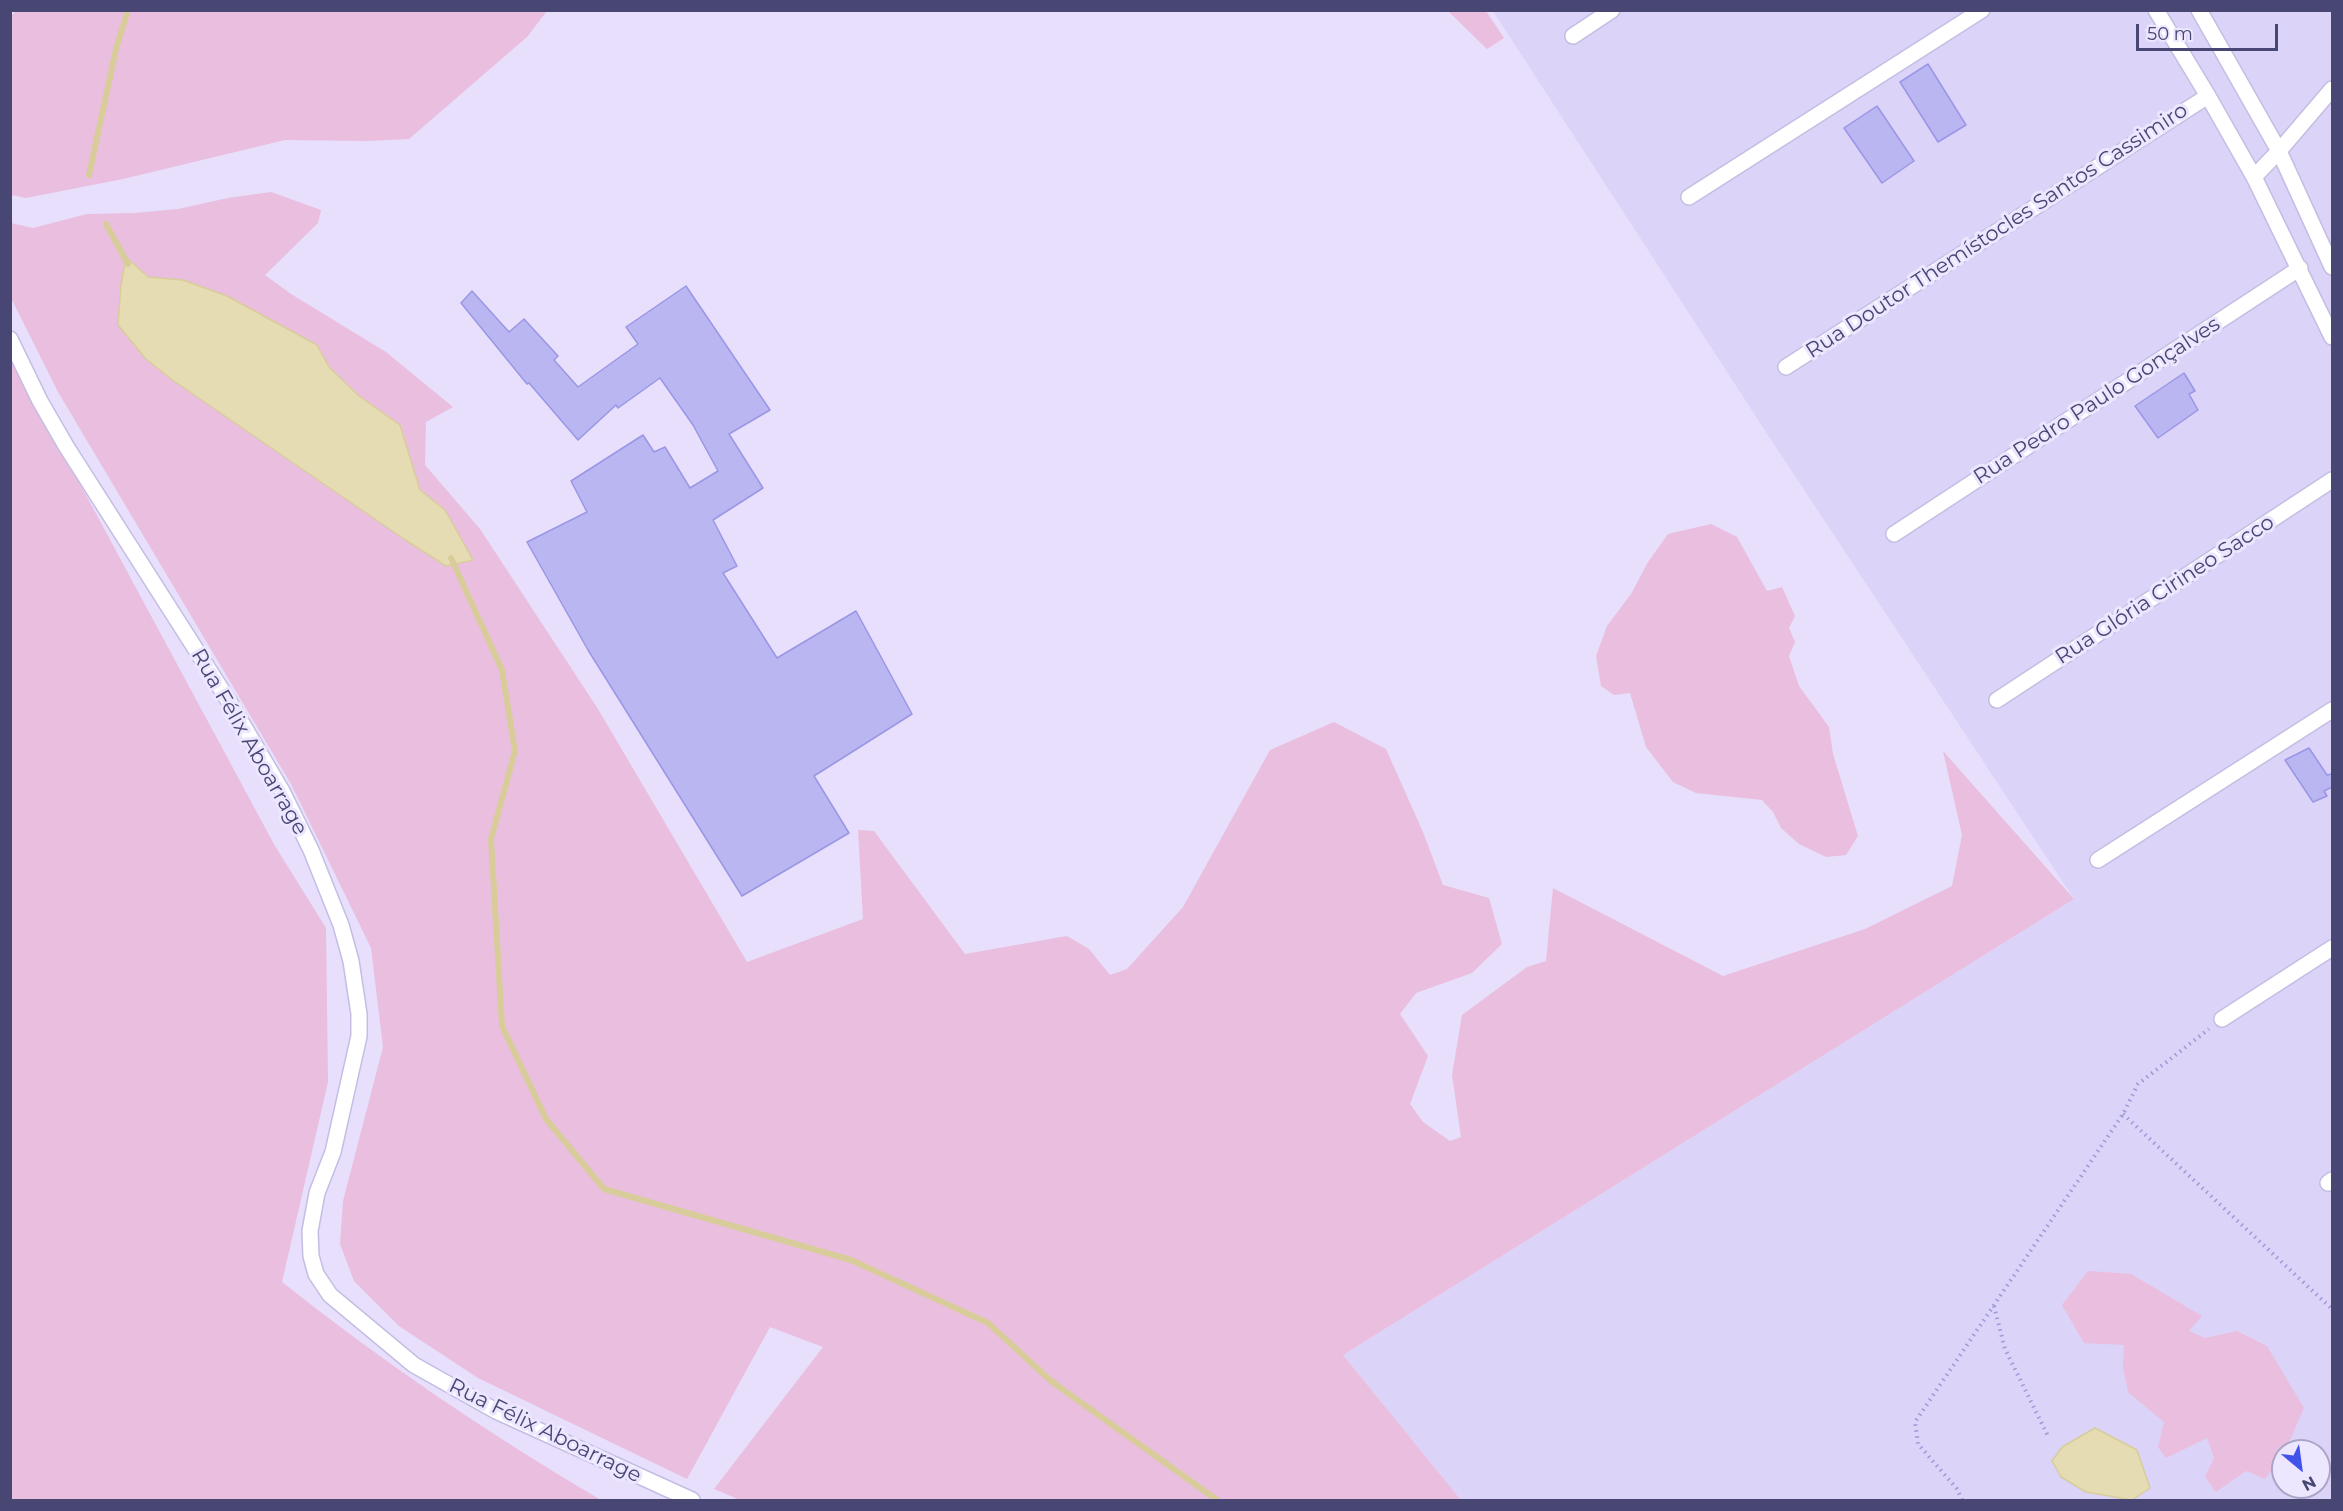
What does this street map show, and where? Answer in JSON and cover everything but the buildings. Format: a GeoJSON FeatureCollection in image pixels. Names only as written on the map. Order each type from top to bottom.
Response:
{"type":"FeatureCollection","features":[{"type":"Feature","properties":{"kind":"street"},"geometry":{"type":"LineString","coordinates":[[1573,36],[1612,10]]}},
{"type":"Feature","properties":{"kind":"street"},"geometry":{"type":"LineString","coordinates":[[1689,197],[1982,10]]}},
{"type":"Feature","properties":{"kind":"street"},"geometry":{"type":"LineString","coordinates":[[2156,10],[2254,177],[2332,337]]}},
{"type":"Feature","properties":{"kind":"street"},"geometry":{"type":"LineString","coordinates":[[2199,10],[2279,151],[2332,267]]}},
{"type":"Feature","properties":{"kind":"street"},"geometry":{"type":"LineString","coordinates":[[2254,177],[2332,88]]}},
{"type":"Feature","properties":{"kind":"street","name":"Rua Doutor Themístocles Santos Cassimiro"},"geometry":{"type":"LineString","coordinates":[[1786,367],[2208,96]]}},
{"type":"Feature","properties":{"kind":"street","name":"Rua Pedro Paulo Gonçalves"},"geometry":{"type":"LineString","coordinates":[[1894,534],[2300,268]]}},
{"type":"Feature","properties":{"kind":"street","name":"Rua Félix Aboarrage"},"geometry":{"type":"LineString","coordinates":[[10,339],[40,401],[66,446],[230,703],[282,791],[311,850],[341,925],[351,960],[359,1014],[359,1036],[333,1152],[317,1192],[310,1231],[311,1256],[319,1280],[330,1295],[414,1365],[496,1412],[692,1500]]}},
{"type":"Feature","properties":{"kind":"street","name":"Rua Glória Cirineo Sacco"},"geometry":{"type":"LineString","coordinates":[[1997,700],[2332,480]]}},
{"type":"Feature","properties":{"kind":"street"},"geometry":{"type":"LineString","coordinates":[[2098,860],[2332,710]]}},
{"type":"Feature","properties":{"kind":"street"},"geometry":{"type":"LineString","coordinates":[[2222,1019],[2332,948]]}},
{"type":"Feature","properties":{"kind":"path"},"geometry":{"type":"LineString","coordinates":[[1962,1500],[1957,1489],[1918,1444],[1915,1422],[2123,1114],[2138,1084],[2222,1019]]}},
{"type":"Feature","properties":{"kind":"path"},"geometry":{"type":"LineString","coordinates":[[2123,1114],[2332,1309]]}},
{"type":"Feature","properties":{"kind":"path"},"geometry":{"type":"LineString","coordinates":[[1994,1306],[2005,1348],[2048,1436]]}},
{"type":"Feature","properties":{"kind":"shaded area"},"geometry":{"type":"Polygon","coordinates":[[[16,11],[547,11],[527,37],[409,139],[285,140],[123,179],[26,198],[11,195],[10,17],[16,11]]]}},
{"type":"Feature","properties":{"kind":"shaded area"},"geometry":{"type":"Polygon","coordinates":[[[1448,11],[1486,11],[1504,38],[1487,49],[1448,11]]]}},
{"type":"Feature","properties":{"kind":"shaded area"},"geometry":{"type":"Polygon","coordinates":[[[1493,11],[2332,11],[2332,1500],[1461,1500],[1343,1355],[2074,899],[1766,432],[1493,11]]]}},
{"type":"Feature","properties":{"kind":"shaded area"},"geometry":{"type":"Polygon","coordinates":[[[271,192],[321,210],[318,223],[265,275],[291,294],[386,352],[453,407],[426,422],[425,465],[480,529],[598,709],[747,962],[863,919],[858,830],[874,831],[965,954],[1067,936],[1089,949],[1110,975],[1127,969],[1183,907],[1270,750],[1334,722],[1386,749],[1423,832],[1443,885],[1489,898],[1502,944],[1472,973],[1416,993],[1400,1014],[1428,1056],[1410,1104],[1423,1122],[1450,1141],[1461,1137],[1452,1075],[1462,1015],[1527,967],[1546,961],[1553,888],[1723,976],[1865,929],[1952,886],[1962,835],[1943,751],[2074,899],[1343,1355],[1461,1500],[740,1500],[714,1489],[823,1347],[770,1327],[687,1479],[478,1378],[399,1326],[354,1281],[340,1244],[343,1201],[383,1047],[371,948],[291,784],[58,392],[11,298],[11,223],[33,228],[87,214],[178,209],[228,198],[271,192]],[[126,258],[118,325],[146,359],[171,379],[446,566],[472,560],[445,510],[420,490],[400,425],[359,396],[329,367],[317,345],[226,296],[184,280],[148,277],[126,258]]]}},
{"type":"Feature","properties":{"kind":"shaded area"},"geometry":{"type":"Polygon","coordinates":[[[126,257],[148,277],[183,280],[227,296],[317,345],[329,367],[359,396],[400,425],[420,490],[445,510],[473,560],[446,566],[171,379],[146,359],[118,325],[126,257]]]}},
{"type":"Feature","properties":{"kind":"shaded area"},"geometry":{"type":"Polygon","coordinates":[[[10,354],[275,846],[326,928],[328,1082],[282,1282],[359,1341],[438,1397],[601,1500],[11,1500],[10,354]]]}},
{"type":"Feature","properties":{"kind":"shaded area"},"geometry":{"type":"Polygon","coordinates":[[[1711,524],[1737,537],[1767,591],[1782,587],[1795,616],[1789,628],[1795,642],[1789,656],[1799,686],[1829,727],[1833,754],[1858,836],[1846,855],[1826,857],[1799,844],[1781,828],[1773,812],[1762,800],[1696,793],[1673,782],[1646,747],[1630,693],[1614,695],[1601,686],[1596,656],[1607,626],[1631,594],[1648,562],[1668,534],[1711,524]]]}},
{"type":"Feature","properties":{"kind":"shaded area"},"geometry":{"type":"Polygon","coordinates":[[[2088,1271],[2131,1274],[2202,1316],[2189,1331],[2205,1338],[2237,1331],[2267,1346],[2304,1408],[2290,1439],[2271,1439],[2271,1471],[2265,1479],[2246,1471],[2216,1492],[2205,1477],[2214,1458],[2207,1438],[2166,1458],[2158,1447],[2164,1422],[2128,1392],[2123,1367],[2124,1345],[2084,1343],[2062,1305],[2088,1271]]]}},
{"type":"Feature","properties":{"kind":"shaded area"},"geometry":{"type":"Polygon","coordinates":[[[2095,1428],[2137,1450],[2150,1488],[2132,1500],[2086,1492],[2061,1477],[2052,1461],[2062,1447],[2095,1428]]]}},
{"type":"Feature","properties":{"kind":"waterway"},"geometry":{"type":"LineString","coordinates":[[89,175],[116,49],[128,10]]}},
{"type":"Feature","properties":{"kind":"waterway"},"geometry":{"type":"LineString","coordinates":[[106,224],[128,264]]}},
{"type":"Feature","properties":{"kind":"waterway"},"geometry":{"type":"LineString","coordinates":[[451,558],[502,670],[515,751],[491,839],[502,1026],[546,1119],[604,1189],[851,1260],[988,1323],[1051,1381],[1217,1500]]}}]}
